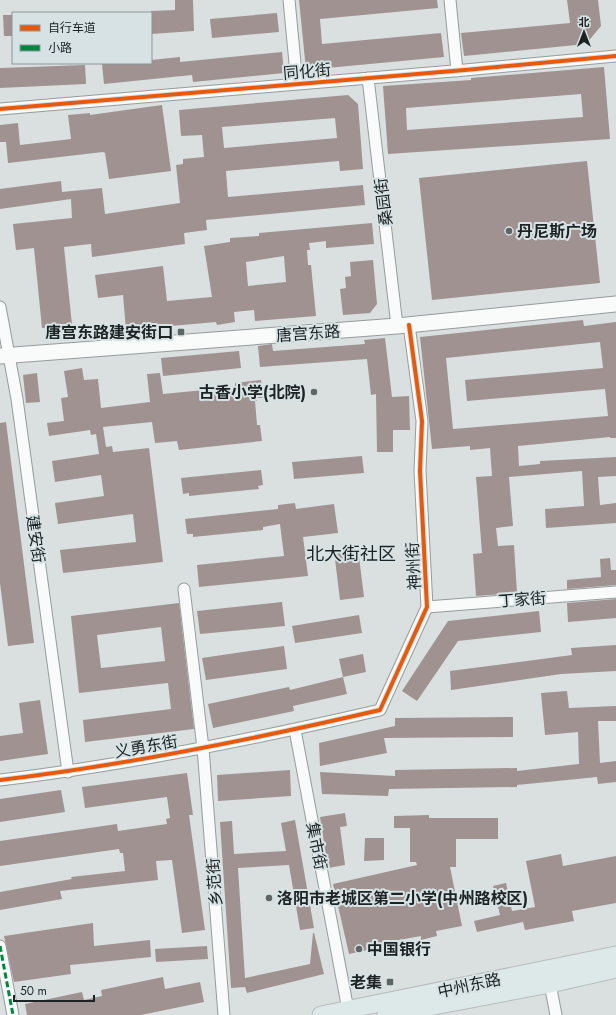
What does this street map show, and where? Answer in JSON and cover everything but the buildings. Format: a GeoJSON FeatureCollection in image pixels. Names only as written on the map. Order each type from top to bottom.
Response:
{"type":"FeatureCollection","features":[{"type":"Feature","properties":{"kind":"main road","name":"中州东路"},"geometry":{"type":"LineString","coordinates":[[321,1015],[348,1013],[616,955]]}},
{"type":"Feature","properties":{"kind":"main road","name":"中州东路"},"geometry":{"type":"LineString","coordinates":[[386,1015],[550,984],[616,969]]}},
{"type":"Feature","properties":{"kind":"street"},"geometry":{"type":"LineString","coordinates":[[289,0],[296,84]]}},
{"type":"Feature","properties":{"kind":"street"},"geometry":{"type":"LineString","coordinates":[[450,0],[457,71]]}},
{"type":"Feature","properties":{"kind":"street","name":"同化街"},"geometry":{"type":"LineString","coordinates":[[0,109],[457,71],[616,56]]}},
{"type":"Feature","properties":{"kind":"street","name":"桑园街"},"geometry":{"type":"LineString","coordinates":[[368,78],[403,325]]}},
{"type":"Feature","properties":{"kind":"street","name":"唐宫东路"},"geometry":{"type":"LineString","coordinates":[[4,356],[403,325],[616,304]]}},
{"type":"Feature","properties":{"kind":"street","name":"建安街"},"geometry":{"type":"LineString","coordinates":[[0,307],[4,356],[17,400],[68,772]]}},
{"type":"Feature","properties":{"kind":"street","name":"神州街"},"geometry":{"type":"LineString","coordinates":[[295,730],[380,710],[427,607],[420,471],[422,420],[403,325]]}},
{"type":"Feature","properties":{"kind":"street","name":"乡范街"},"geometry":{"type":"LineString","coordinates":[[184,589],[204,748],[224,1015]]}},
{"type":"Feature","properties":{"kind":"street","name":"丁家街"},"geometry":{"type":"LineString","coordinates":[[427,607],[616,592]]}},
{"type":"Feature","properties":{"kind":"street","name":"义勇东街"},"geometry":{"type":"LineString","coordinates":[[0,780],[68,772],[295,730]]}},
{"type":"Feature","properties":{"kind":"street","name":"集市街"},"geometry":{"type":"LineString","coordinates":[[295,730],[348,1013]]}},
{"type":"Feature","properties":{"kind":"street"},"geometry":{"type":"LineString","coordinates":[[0,946],[13,1015]]}},
{"type":"Feature","properties":{"kind":"street"},"geometry":{"type":"LineString","coordinates":[[550,984],[556,1015]]}},
{"type":"Feature","properties":{"kind":"marked path"},"geometry":{"type":"LineString","coordinates":[[0,946],[13,1015]]}},
{"type":"Feature","properties":{"kind":"cycle path"},"geometry":{"type":"LineString","coordinates":[[0,109],[616,56]]}},
{"type":"Feature","properties":{"kind":"cycle path"},"geometry":{"type":"LineString","coordinates":[[0,780],[144,759],[286,731],[380,710],[427,607],[420,471],[422,421],[409,325]]}},
{"type":"Feature","properties":{"kind":"place","name":"丹尼斯广场"},"geometry":{"type":"Point","coordinates":[509,231]}},
{"type":"Feature","properties":{"kind":"place","name":"唐宫东路建安街口"},"geometry":{"type":"Point","coordinates":[181,332]}},
{"type":"Feature","properties":{"kind":"place","name":"古香小学(北院)"},"geometry":{"type":"Point","coordinates":[314,392]}},
{"type":"Feature","properties":{"kind":"place","name":"洛阳市老城区第二小学(中州路校区)"},"geometry":{"type":"Point","coordinates":[269,898]}},
{"type":"Feature","properties":{"kind":"place","name":"中国银行"},"geometry":{"type":"Point","coordinates":[359,949]}},
{"type":"Feature","properties":{"kind":"place","name":"老集"},"geometry":{"type":"Point","coordinates":[390,982]}},
{"type":"Feature","properties":{"kind":"district","name":"北大街社区"},"geometry":{"type":"Point","coordinates":[351,554]}}]}
